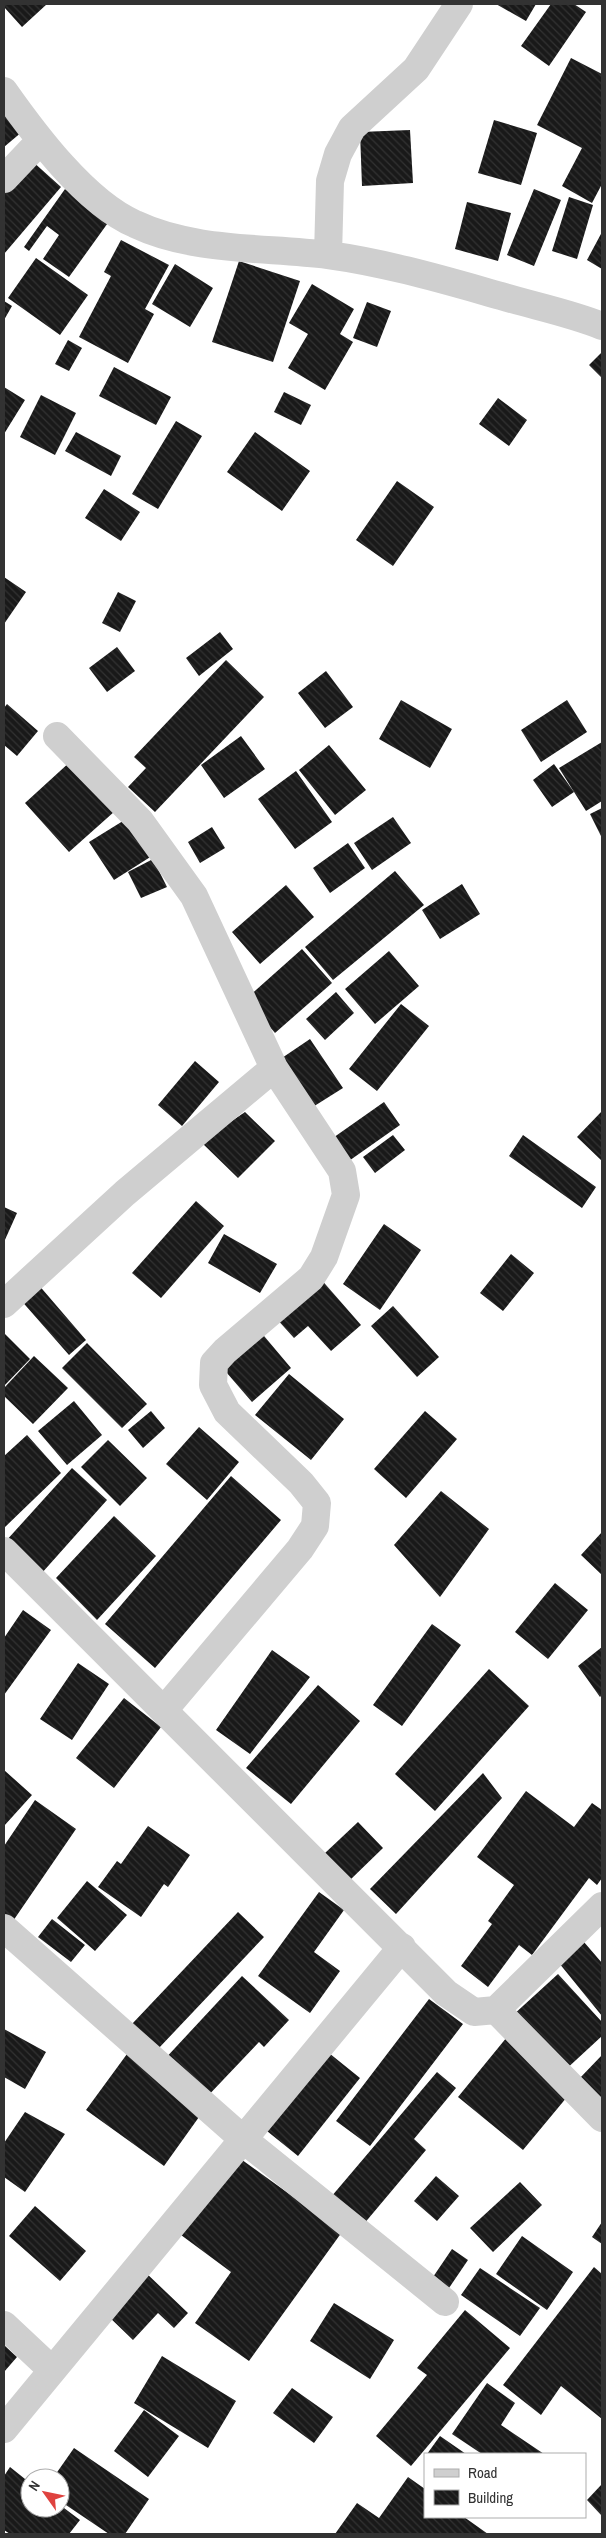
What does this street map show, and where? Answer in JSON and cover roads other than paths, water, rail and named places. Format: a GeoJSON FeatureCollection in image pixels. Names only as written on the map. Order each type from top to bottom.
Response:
{"type":"FeatureCollection","features":[{"type":"Feature","properties":{"kind":"street"},"geometry":{"type":"LineString","coordinates":[[328,255],[330,181],[338,154],[352,128],[416,68],[459,4]]}},
{"type":"Feature","properties":{"kind":"street"},"geometry":{"type":"LineString","coordinates":[[4,91],[40,141],[104,206],[134,224],[163,235],[208,244],[328,255],[400,268],[602,326]]}},
{"type":"Feature","properties":{"kind":"street"},"geometry":{"type":"LineString","coordinates":[[4,179],[40,141]]}},
{"type":"Feature","properties":{"kind":"street"},"geometry":{"type":"LineString","coordinates":[[57,736],[140,821],[194,896],[274,1068],[342,1171],[346,1195],[324,1257],[311,1278],[219,1357],[214,1364],[213,1386],[227,1412],[301,1483],[317,1503],[314,1526],[300,1549],[164,1710]]}},
{"type":"Feature","properties":{"kind":"street"},"geometry":{"type":"LineString","coordinates":[[4,1304],[125,1193],[274,1068]]}},
{"type":"Feature","properties":{"kind":"street"},"geometry":{"type":"LineString","coordinates":[[4,1551],[402,1947],[446,1994],[474,2012],[496,2010],[602,1906]]}},
{"type":"Feature","properties":{"kind":"street"},"geometry":{"type":"LineString","coordinates":[[4,1928],[243,2139],[445,2302]]}},
{"type":"Feature","properties":{"kind":"street"},"geometry":{"type":"LineString","coordinates":[[4,2429],[402,1947]]}},
{"type":"Feature","properties":{"kind":"street"},"geometry":{"type":"LineString","coordinates":[[496,2010],[602,2118]]}},
{"type":"Feature","properties":{"kind":"street"},"geometry":{"type":"LineString","coordinates":[[4,2325],[52,2370]]}}]}
